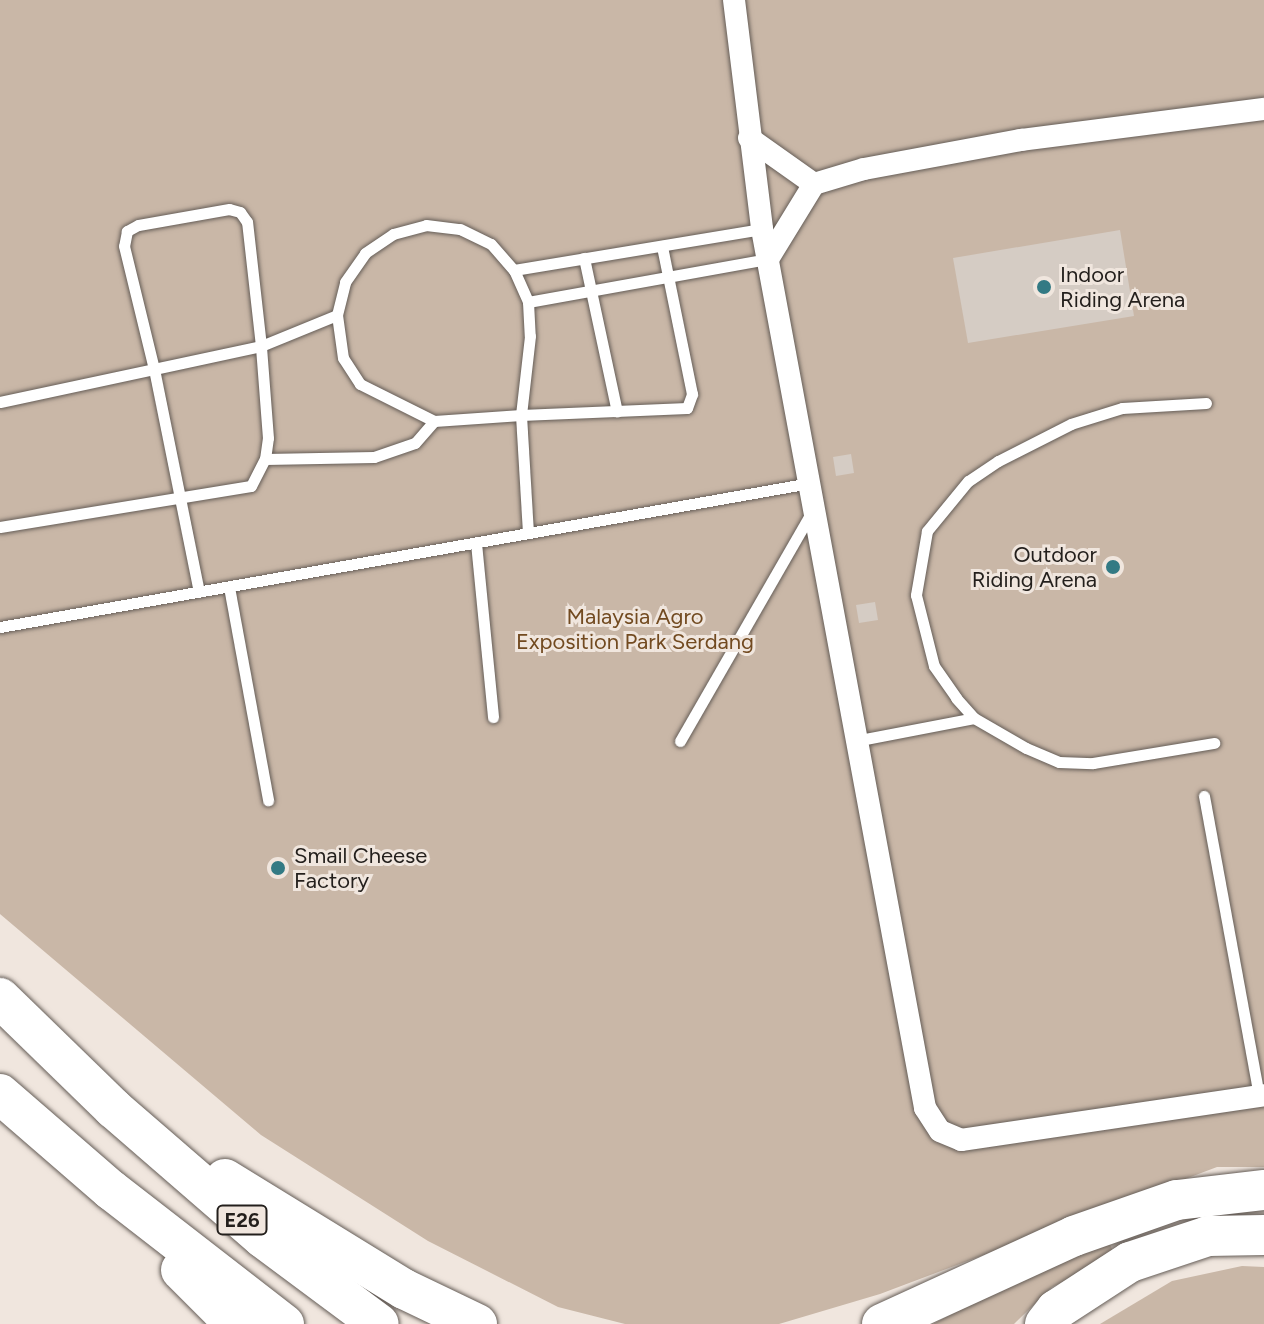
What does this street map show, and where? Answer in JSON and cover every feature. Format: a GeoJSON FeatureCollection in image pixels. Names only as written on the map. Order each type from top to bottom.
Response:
{"type":"FeatureCollection","features":[{"type":"Feature","properties":{"kind":"highway","name":"E26"},"geometry":{"type":"LineString","coordinates":[[0,998],[113,1108],[263,1238],[379,1324]]}},
{"type":"Feature","properties":{"kind":"highway","name":"E26"},"geometry":{"type":"LineString","coordinates":[[0,1094],[111,1190],[284,1324]]}},
{"type":"Feature","properties":{"kind":"highway"},"geometry":{"type":"LineString","coordinates":[[113,1108],[404,1289],[477,1324]]}},
{"type":"Feature","properties":{"kind":"highway"},"geometry":{"type":"LineString","coordinates":[[111,1190],[235,1324]]}},
{"type":"Feature","properties":{"kind":"highway"},"geometry":{"type":"LineString","coordinates":[[882,1324],[1088,1231],[1177,1200],[1264,1190]]}},
{"type":"Feature","properties":{"kind":"highway"},"geometry":{"type":"LineString","coordinates":[[1045,1324],[1056,1310],[1130,1262],[1208,1236],[1264,1235]]}},
{"type":"Feature","properties":{"kind":"street"},"geometry":{"type":"LineString","coordinates":[[734,0],[762,229],[860,740],[925,1108],[940,1131],[961,1140],[1261,1095]]}},
{"type":"Feature","properties":{"kind":"street"},"geometry":{"type":"LineString","coordinates":[[768,259],[814,184],[864,169],[1021,140],[1264,109]]}},
{"type":"Feature","properties":{"kind":"street"},"geometry":{"type":"LineString","coordinates":[[749,138],[814,184]]}},
{"type":"Feature","properties":{"kind":"lane"},"geometry":{"type":"LineString","coordinates":[[0,527],[181,501],[251,486],[265,459],[261,346],[247,222],[240,212],[229,209],[138,225],[127,231],[124,246],[154,369],[181,501],[199,592]]}},
{"type":"Feature","properties":{"kind":"lane"},"geometry":{"type":"LineString","coordinates":[[528,533],[521,415],[530,336],[528,302],[514,270],[491,244],[460,229],[426,225],[393,234],[365,253],[345,282],[337,315],[343,358],[360,384],[434,421],[521,415],[675,412],[687,408],[692,394],[662,246]]}},
{"type":"Feature","properties":{"kind":"lane"},"geometry":{"type":"LineString","coordinates":[[514,270],[762,229]]}},
{"type":"Feature","properties":{"kind":"lane"},"geometry":{"type":"LineString","coordinates":[[584,258],[617,412]]}},
{"type":"Feature","properties":{"kind":"lane"},"geometry":{"type":"LineString","coordinates":[[528,302],[768,259]]}},
{"type":"Feature","properties":{"kind":"lane"},"geometry":{"type":"LineString","coordinates":[[0,402],[261,346],[337,315]]}},
{"type":"Feature","properties":{"kind":"lane"},"geometry":{"type":"LineString","coordinates":[[1206,403],[1122,408],[1071,424],[998,461],[947,503],[927,531],[916,595],[934,666],[974,718],[1059,762],[1093,763],[1214,743]]}},
{"type":"Feature","properties":{"kind":"lane"},"geometry":{"type":"LineString","coordinates":[[265,459],[374,457],[415,443],[434,421]]}},
{"type":"Feature","properties":{"kind":"lane"},"geometry":{"type":"LineString","coordinates":[[0,627],[811,483]]}},
{"type":"Feature","properties":{"kind":"lane"},"geometry":{"type":"LineString","coordinates":[[680,741],[815,505]]}},
{"type":"Feature","properties":{"kind":"lane"},"geometry":{"type":"LineString","coordinates":[[476,543],[493,717]]}},
{"type":"Feature","properties":{"kind":"lane"},"geometry":{"type":"LineString","coordinates":[[229,587],[268,800]]}},
{"type":"Feature","properties":{"kind":"lane"},"geometry":{"type":"LineString","coordinates":[[860,740],[974,718]]}},
{"type":"Feature","properties":{"kind":"lane"},"geometry":{"type":"LineString","coordinates":[[1204,796],[1261,1095]]}},
{"type":"Feature","properties":{"kind":"green space","name":"Malaysia Agro Exposition Park Serdang"},"geometry":{"type":"Polygon","coordinates":[[[0,0],[1264,0],[1264,1167],[1217,1167],[880,1294],[779,1324],[625,1324],[558,1307],[428,1241],[261,1135],[0,914],[0,0]]]}},
{"type":"Feature","properties":{"kind":"green space"},"geometry":{"type":"Polygon","coordinates":[[[1109,1241],[1113,1252],[1103,1263],[1052,1287],[1014,1324],[933,1324],[1038,1269],[1109,1241]]]}},
{"type":"Feature","properties":{"kind":"green space"},"geometry":{"type":"Polygon","coordinates":[[[1242,1266],[1264,1267],[1264,1324],[1100,1324],[1172,1281],[1242,1266]]]}},
{"type":"Feature","properties":{"kind":"building","name":"Indoor Riding Arena"},"geometry":{"type":"Polygon","coordinates":[[[1120,230],[1134,316],[968,343],[953,258],[1120,230]]]}},
{"type":"Feature","properties":{"kind":"building"},"geometry":{"type":"Polygon","coordinates":[[[851,454],[854,473],[836,476],[833,457],[851,454]]]}},
{"type":"Feature","properties":{"kind":"building"},"geometry":{"type":"Polygon","coordinates":[[[875,602],[878,620],[859,623],[856,605],[875,602]]]}},
{"type":"Feature","properties":{"kind":"place","name":"Indoor Riding Arena"},"geometry":{"type":"Point","coordinates":[1044,287]}},
{"type":"Feature","properties":{"kind":"place","name":"Outdoor Riding Arena"},"geometry":{"type":"Point","coordinates":[1113,567]}},
{"type":"Feature","properties":{"kind":"place","name":"Smail Cheese Factory"},"geometry":{"type":"Point","coordinates":[278,868]}}]}
